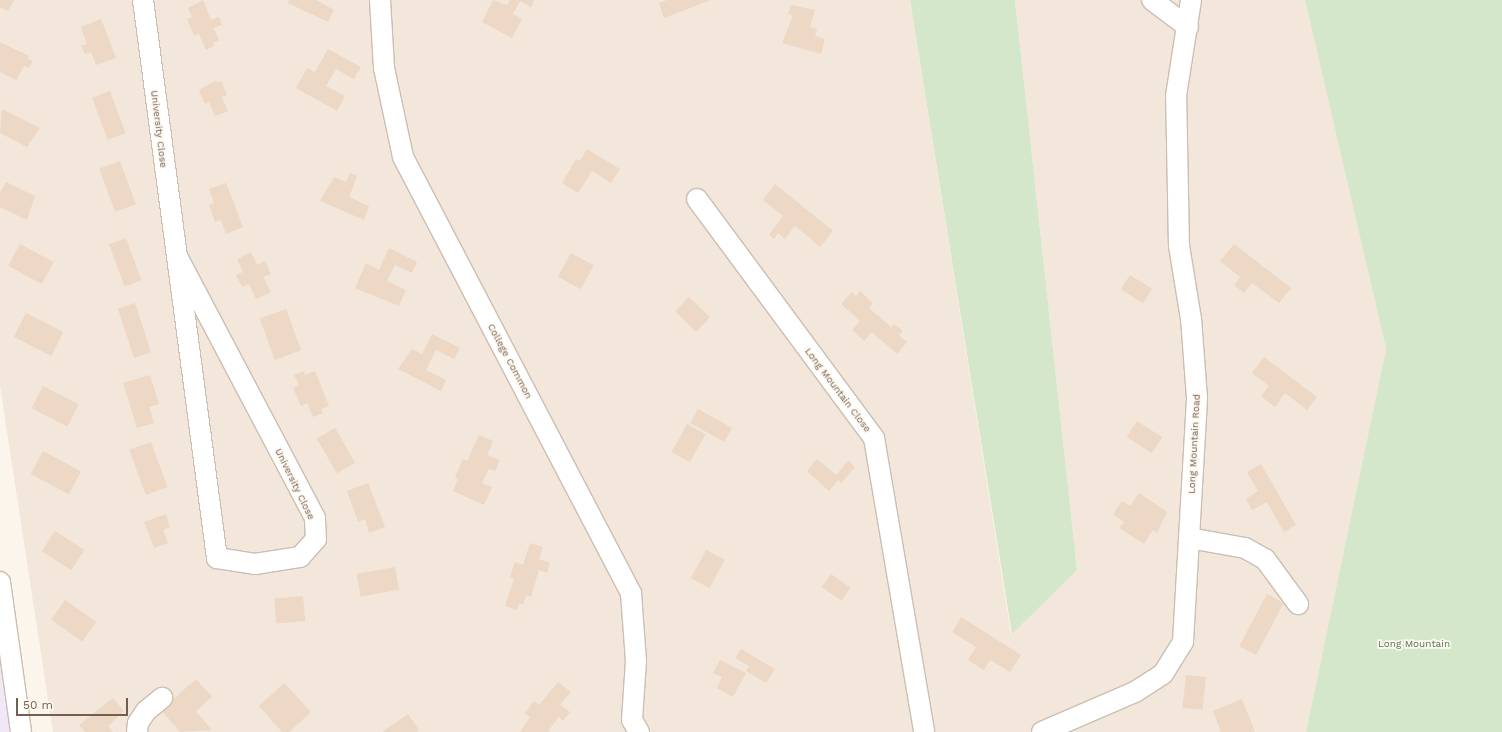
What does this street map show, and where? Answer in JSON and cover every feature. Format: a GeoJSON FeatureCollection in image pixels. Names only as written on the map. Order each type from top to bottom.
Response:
{"type":"FeatureCollection","features":[{"type":"Feature","properties":{"kind":"street","name":"University Close"},"geometry":{"type":"LineString","coordinates":[[143,0],[217,558],[255,564],[300,557],[316,539],[315,518],[178,258]]}},
{"type":"Feature","properties":{"kind":"street","name":"College Common"},"geometry":{"type":"LineString","coordinates":[[380,0],[384,68],[403,157],[631,593],[636,661],[630,728]]}},
{"type":"Feature","properties":{"kind":"street"},"geometry":{"type":"LineString","coordinates":[[1152,0],[1188,27]]}},
{"type":"Feature","properties":{"kind":"street","name":"Long Mountain Road"},"geometry":{"type":"LineString","coordinates":[[1042,732],[1135,692],[1163,674],[1182,642],[1197,398],[1191,319],[1179,246],[1176,96],[1188,27],[1191,0]]}},
{"type":"Feature","properties":{"kind":"street","name":"Long Mountain Close"},"geometry":{"type":"LineString","coordinates":[[697,198],[874,438],[924,732]]}},
{"type":"Feature","properties":{"kind":"street"},"geometry":{"type":"LineString","coordinates":[[1189,538],[1245,548],[1265,559],[1298,604]]}},
{"type":"Feature","properties":{"kind":"street"},"geometry":{"type":"LineString","coordinates":[[0,582],[21,732]]}},
{"type":"Feature","properties":{"kind":"street"},"geometry":{"type":"LineString","coordinates":[[137,732],[138,723],[146,711],[162,698]]}},
{"type":"Feature","properties":{"kind":"shaded area"},"geometry":{"type":"Polygon","coordinates":[[[0,0],[910,0],[1011,634],[1077,570],[1015,0],[1305,0],[1386,349],[1306,732],[53,732],[0,386],[0,0]]]}},
{"type":"Feature","properties":{"kind":"shaded area"},"geometry":{"type":"Polygon","coordinates":[[[0,626],[13,732],[0,732],[0,626]]]}},
{"type":"Feature","properties":{"kind":"green space"},"geometry":{"type":"Polygon","coordinates":[[[910,0],[1015,0],[1077,570],[1012,634],[910,0]]]}},
{"type":"Feature","properties":{"kind":"green space","name":"Long Mountain"},"geometry":{"type":"Polygon","coordinates":[[[1305,0],[1502,0],[1502,732],[1306,732],[1386,349],[1305,0]]]}},
{"type":"Feature","properties":{"kind":"building"},"geometry":{"type":"Polygon","coordinates":[[[0,0],[14,0],[8,11],[0,7],[0,0]]]}},
{"type":"Feature","properties":{"kind":"building"},"geometry":{"type":"Polygon","coordinates":[[[203,0],[211,20],[219,17],[222,25],[214,28],[219,40],[213,43],[214,46],[206,50],[199,34],[194,36],[187,19],[192,17],[188,8],[203,0]]]}},
{"type":"Feature","properties":{"kind":"building"},"geometry":{"type":"Polygon","coordinates":[[[289,0],[316,0],[334,10],[328,22],[288,3],[289,0]]]}},
{"type":"Feature","properties":{"kind":"building"},"geometry":{"type":"Polygon","coordinates":[[[493,0],[507,5],[510,0],[534,0],[531,7],[520,1],[513,14],[522,19],[512,38],[482,22],[493,0]]]}},
{"type":"Feature","properties":{"kind":"building"},"geometry":{"type":"Polygon","coordinates":[[[667,0],[711,0],[664,18],[659,3],[667,0]]]}},
{"type":"Feature","properties":{"kind":"building"},"geometry":{"type":"Polygon","coordinates":[[[791,5],[815,10],[810,27],[817,29],[815,36],[825,39],[821,54],[782,43],[793,16],[788,14],[791,5]]]}},
{"type":"Feature","properties":{"kind":"building"},"geometry":{"type":"Polygon","coordinates":[[[101,19],[116,58],[96,65],[91,52],[85,54],[81,46],[87,44],[81,27],[101,19]]]}},
{"type":"Feature","properties":{"kind":"building"},"geometry":{"type":"Polygon","coordinates":[[[0,42],[29,56],[27,58],[33,61],[29,68],[24,66],[16,80],[0,72],[0,42]]]}},
{"type":"Feature","properties":{"kind":"building"},"geometry":{"type":"Polygon","coordinates":[[[328,49],[361,67],[354,79],[336,69],[326,86],[345,96],[337,111],[296,88],[307,68],[315,72],[328,49]]]}},
{"type":"Feature","properties":{"kind":"building"},"geometry":{"type":"Polygon","coordinates":[[[216,80],[217,83],[221,81],[227,95],[222,97],[228,111],[215,116],[209,102],[205,104],[199,90],[216,80]]]}},
{"type":"Feature","properties":{"kind":"building"},"geometry":{"type":"Polygon","coordinates":[[[110,91],[125,133],[108,140],[92,97],[110,91]]]}},
{"type":"Feature","properties":{"kind":"building"},"geometry":{"type":"Polygon","coordinates":[[[2,109],[40,128],[27,147],[0,133],[2,109]]]}},
{"type":"Feature","properties":{"kind":"building"},"geometry":{"type":"Polygon","coordinates":[[[587,149],[620,169],[611,183],[592,171],[578,193],[562,183],[576,159],[580,161],[587,149]]]}},
{"type":"Feature","properties":{"kind":"building"},"geometry":{"type":"Polygon","coordinates":[[[120,161],[136,204],[115,212],[99,169],[120,161]]]}},
{"type":"Feature","properties":{"kind":"building"},"geometry":{"type":"Polygon","coordinates":[[[350,173],[357,176],[349,197],[369,206],[364,220],[320,201],[334,177],[346,182],[350,173]]]}},
{"type":"Feature","properties":{"kind":"building"},"geometry":{"type":"Polygon","coordinates":[[[6,182],[35,196],[27,220],[0,207],[0,192],[6,182]]]}},
{"type":"Feature","properties":{"kind":"building"},"geometry":{"type":"Polygon","coordinates":[[[226,183],[243,227],[226,234],[221,220],[215,222],[209,205],[214,203],[209,189],[226,183]]]}},
{"type":"Feature","properties":{"kind":"building"},"geometry":{"type":"Polygon","coordinates":[[[775,184],[833,231],[820,247],[795,226],[785,239],[778,233],[774,239],[769,235],[783,216],[763,200],[775,184]]]}},
{"type":"Feature","properties":{"kind":"building"},"geometry":{"type":"Polygon","coordinates":[[[126,238],[141,280],[124,286],[109,244],[126,238]]]}},
{"type":"Feature","properties":{"kind":"building"},"geometry":{"type":"Polygon","coordinates":[[[20,244],[54,262],[42,284],[8,266],[20,244]]]}},
{"type":"Feature","properties":{"kind":"building"},"geometry":{"type":"Polygon","coordinates":[[[1234,244],[1291,288],[1279,303],[1252,283],[1244,293],[1234,285],[1240,277],[1220,261],[1234,244]]]}},
{"type":"Feature","properties":{"kind":"building"},"geometry":{"type":"Polygon","coordinates":[[[389,248],[417,262],[412,273],[395,265],[387,281],[406,290],[399,306],[355,288],[366,263],[379,270],[389,248]]]}},
{"type":"Feature","properties":{"kind":"building"},"geometry":{"type":"Polygon","coordinates":[[[251,252],[257,265],[265,261],[271,274],[263,277],[271,292],[256,299],[249,284],[242,287],[236,275],[243,272],[237,259],[251,252]]]}},
{"type":"Feature","properties":{"kind":"building"},"geometry":{"type":"Polygon","coordinates":[[[571,253],[594,266],[581,289],[558,277],[571,253]]]}},
{"type":"Feature","properties":{"kind":"building"},"geometry":{"type":"Polygon","coordinates":[[[1130,275],[1152,289],[1143,303],[1121,289],[1130,275]]]}},
{"type":"Feature","properties":{"kind":"building"},"geometry":{"type":"Polygon","coordinates":[[[860,291],[873,303],[869,308],[891,327],[894,324],[903,331],[899,335],[907,342],[897,354],[872,332],[864,341],[852,330],[860,321],[841,304],[852,292],[856,296],[860,291]]]}},
{"type":"Feature","properties":{"kind":"building"},"geometry":{"type":"Polygon","coordinates":[[[689,297],[710,317],[696,332],[675,311],[689,297]]]}},
{"type":"Feature","properties":{"kind":"building"},"geometry":{"type":"Polygon","coordinates":[[[135,303],[151,352],[134,358],[118,309],[135,303]]]}},
{"type":"Feature","properties":{"kind":"building"},"geometry":{"type":"Polygon","coordinates":[[[286,309],[301,350],[275,360],[260,319],[286,309]]]}},
{"type":"Feature","properties":{"kind":"building"},"geometry":{"type":"Polygon","coordinates":[[[26,313],[63,332],[51,356],[14,337],[26,313]]]}},
{"type":"Feature","properties":{"kind":"building"},"geometry":{"type":"Polygon","coordinates":[[[432,334],[460,348],[454,359],[436,350],[426,370],[446,380],[441,391],[398,369],[412,349],[422,354],[432,334]]]}},
{"type":"Feature","properties":{"kind":"building"},"geometry":{"type":"Polygon","coordinates":[[[1264,357],[1317,397],[1307,410],[1285,393],[1275,407],[1261,396],[1269,386],[1252,373],[1264,357]]]}},
{"type":"Feature","properties":{"kind":"building"},"geometry":{"type":"Polygon","coordinates":[[[304,371],[305,375],[315,371],[329,406],[321,409],[323,413],[313,417],[307,403],[301,406],[293,388],[299,385],[294,375],[304,371]]]}},
{"type":"Feature","properties":{"kind":"building"},"geometry":{"type":"Polygon","coordinates":[[[150,375],[159,404],[149,407],[154,423],[137,428],[123,383],[150,375]]]}},
{"type":"Feature","properties":{"kind":"building"},"geometry":{"type":"Polygon","coordinates":[[[43,386],[79,404],[67,426],[32,408],[43,386]]]}},
{"type":"Feature","properties":{"kind":"building"},"geometry":{"type":"Polygon","coordinates":[[[698,409],[732,428],[724,442],[690,423],[698,409]]]}},
{"type":"Feature","properties":{"kind":"building"},"geometry":{"type":"Polygon","coordinates":[[[1137,421],[1162,437],[1152,453],[1127,437],[1137,421]]]}},
{"type":"Feature","properties":{"kind":"building"},"geometry":{"type":"Polygon","coordinates":[[[687,424],[705,434],[690,462],[671,452],[687,424]]]}},
{"type":"Feature","properties":{"kind":"building"},"geometry":{"type":"Polygon","coordinates":[[[335,428],[355,463],[337,473],[317,438],[335,428]]]}},
{"type":"Feature","properties":{"kind":"building"},"geometry":{"type":"Polygon","coordinates":[[[479,435],[493,441],[487,455],[500,460],[495,471],[489,469],[482,483],[492,487],[484,505],[453,491],[458,479],[455,477],[463,459],[467,461],[479,435]]]}},
{"type":"Feature","properties":{"kind":"building"},"geometry":{"type":"Polygon","coordinates":[[[151,442],[167,487],[146,495],[129,450],[151,442]]]}},
{"type":"Feature","properties":{"kind":"building"},"geometry":{"type":"Polygon","coordinates":[[[43,451],[81,471],[69,494],[31,474],[43,451]]]}},
{"type":"Feature","properties":{"kind":"building"},"geometry":{"type":"Polygon","coordinates":[[[817,459],[836,475],[848,461],[855,467],[841,483],[838,480],[829,491],[807,471],[817,459]]]}},
{"type":"Feature","properties":{"kind":"building"},"geometry":{"type":"Polygon","coordinates":[[[1261,464],[1296,525],[1284,532],[1267,502],[1252,510],[1246,499],[1258,491],[1247,472],[1261,464]]]}},
{"type":"Feature","properties":{"kind":"building"},"geometry":{"type":"Polygon","coordinates":[[[368,483],[385,527],[369,533],[365,519],[358,522],[347,491],[368,483]]]}},
{"type":"Feature","properties":{"kind":"building"},"geometry":{"type":"Polygon","coordinates":[[[1139,493],[1167,512],[1157,533],[1153,530],[1144,544],[1119,528],[1124,522],[1113,514],[1122,501],[1130,506],[1139,493]]]}},
{"type":"Feature","properties":{"kind":"building"},"geometry":{"type":"Polygon","coordinates":[[[166,514],[170,527],[163,530],[168,543],[154,548],[144,522],[166,514]]]}},
{"type":"Feature","properties":{"kind":"building"},"geometry":{"type":"Polygon","coordinates":[[[55,531],[84,550],[71,570],[42,551],[55,531]]]}},
{"type":"Feature","properties":{"kind":"building"},"geometry":{"type":"Polygon","coordinates":[[[530,543],[543,547],[539,559],[550,563],[547,573],[539,570],[531,597],[526,595],[523,605],[519,603],[517,610],[505,606],[514,579],[510,577],[515,562],[523,565],[530,543]]]}},
{"type":"Feature","properties":{"kind":"building"},"geometry":{"type":"Polygon","coordinates":[[[706,550],[725,560],[710,588],[691,578],[706,550]]]}},
{"type":"Feature","properties":{"kind":"building"},"geometry":{"type":"Polygon","coordinates":[[[395,567],[399,590],[361,596],[357,574],[395,567]]]}},
{"type":"Feature","properties":{"kind":"building"},"geometry":{"type":"Polygon","coordinates":[[[831,574],[851,588],[841,601],[822,587],[831,574]]]}},
{"type":"Feature","properties":{"kind":"building"},"geometry":{"type":"Polygon","coordinates":[[[1267,594],[1284,603],[1256,655],[1239,646],[1267,594]]]}},
{"type":"Feature","properties":{"kind":"building"},"geometry":{"type":"Polygon","coordinates":[[[303,596],[305,621],[276,623],[274,599],[303,596]]]}},
{"type":"Feature","properties":{"kind":"building"},"geometry":{"type":"Polygon","coordinates":[[[65,600],[96,622],[82,641],[51,620],[65,600]]]}},
{"type":"Feature","properties":{"kind":"building"},"geometry":{"type":"Polygon","coordinates":[[[961,617],[1021,655],[1010,672],[990,660],[984,670],[968,660],[976,647],[952,632],[961,617]]]}},
{"type":"Feature","properties":{"kind":"building"},"geometry":{"type":"Polygon","coordinates":[[[741,649],[775,669],[766,683],[746,671],[749,666],[735,658],[741,649]]]}},
{"type":"Feature","properties":{"kind":"building"},"geometry":{"type":"Polygon","coordinates":[[[720,660],[746,673],[733,697],[717,688],[722,677],[713,673],[720,660]]]}},
{"type":"Feature","properties":{"kind":"building"},"geometry":{"type":"Polygon","coordinates":[[[1186,675],[1206,677],[1202,710],[1183,708],[1186,675]]]}},
{"type":"Feature","properties":{"kind":"building"},"geometry":{"type":"Polygon","coordinates":[[[196,679],[212,697],[196,711],[212,730],[180,732],[161,710],[196,679]]]}},
{"type":"Feature","properties":{"kind":"building"},"geometry":{"type":"Polygon","coordinates":[[[558,682],[571,692],[560,705],[570,712],[563,721],[559,717],[548,731],[550,732],[520,732],[530,717],[525,713],[534,701],[539,705],[558,682]]]}},
{"type":"Feature","properties":{"kind":"building"},"geometry":{"type":"Polygon","coordinates":[[[284,683],[311,712],[289,732],[282,732],[259,706],[284,683]]]}},
{"type":"Feature","properties":{"kind":"building"},"geometry":{"type":"Polygon","coordinates":[[[113,698],[124,711],[108,726],[113,732],[85,732],[79,725],[113,698]]]}},
{"type":"Feature","properties":{"kind":"building"},"geometry":{"type":"Polygon","coordinates":[[[1242,699],[1255,732],[1221,732],[1213,711],[1242,699]]]}},
{"type":"Feature","properties":{"kind":"building"},"geometry":{"type":"Polygon","coordinates":[[[408,714],[419,730],[416,732],[382,732],[408,714]]]}}]}
